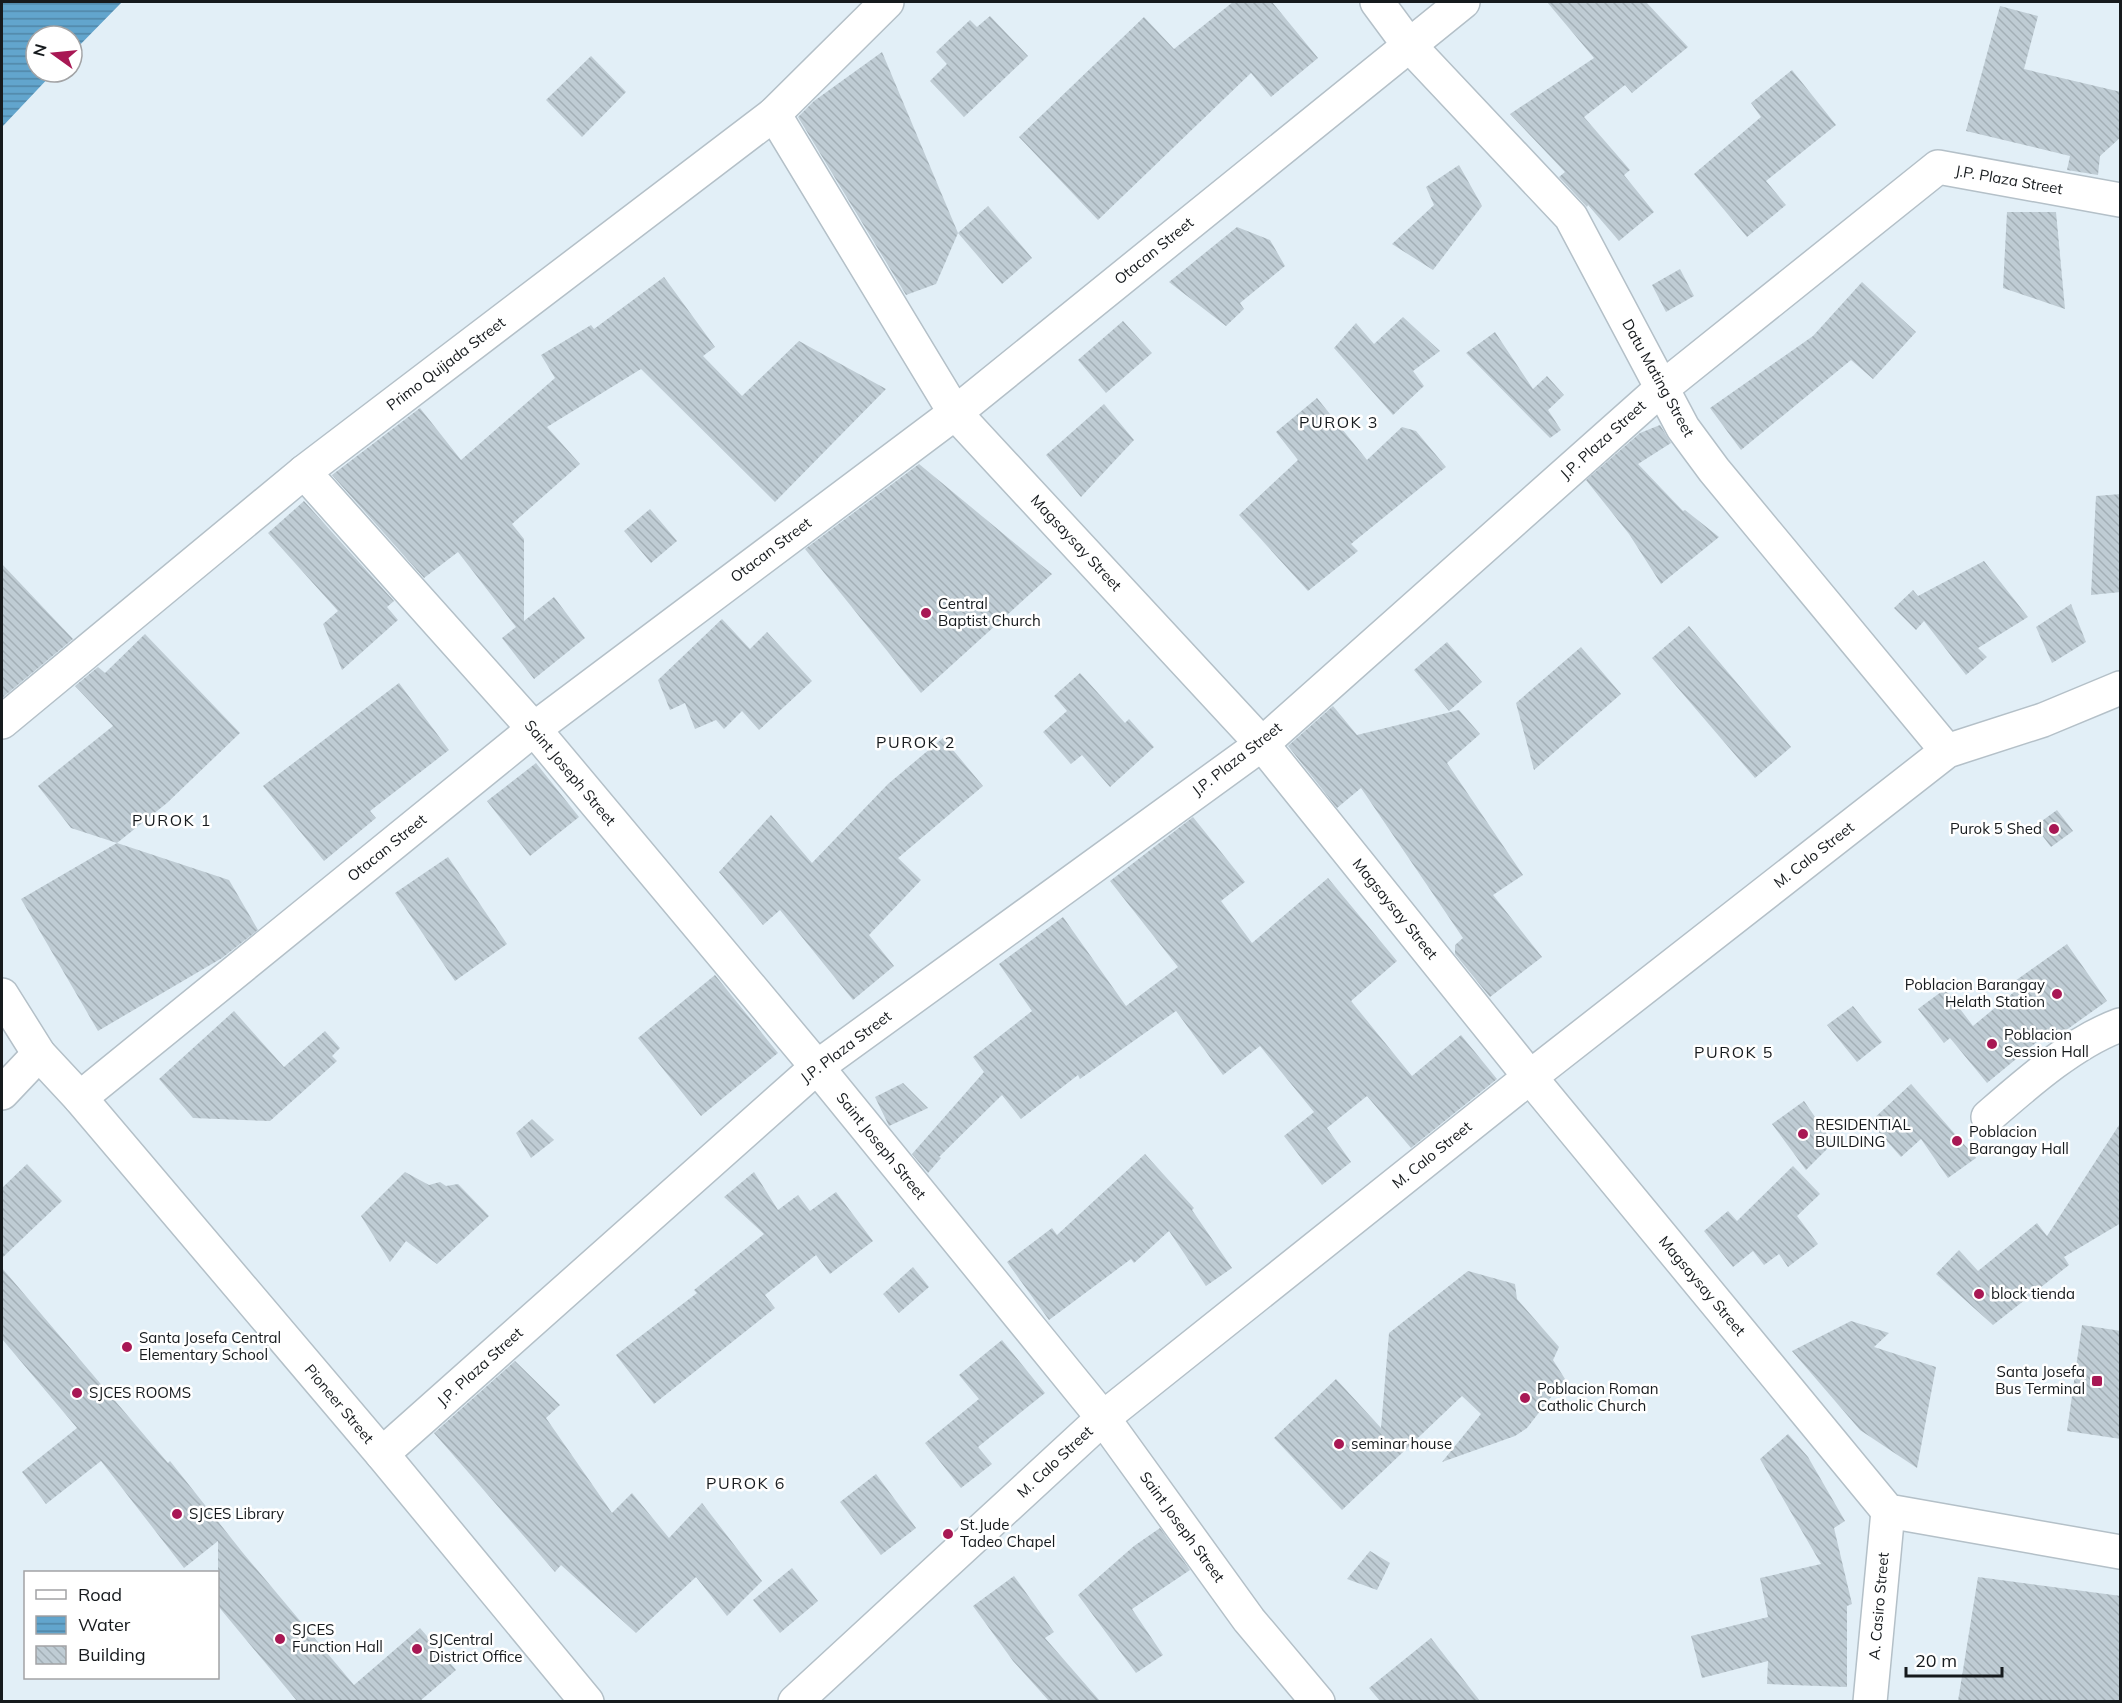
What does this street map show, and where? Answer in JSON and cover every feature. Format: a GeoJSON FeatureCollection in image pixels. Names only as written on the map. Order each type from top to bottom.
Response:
{"type":"FeatureCollection","features":[{"type":"Feature","properties":{"kind":"street","name":"Primo Quijada Street"},"geometry":{"type":"LineString","coordinates":[[2,722],[304,472],[774,114],[887,2]]}},
{"type":"Feature","properties":{"kind":"street","name":"Datu Mating Street"},"geometry":{"type":"LineString","coordinates":[[1377,2],[1408,44],[1571,217],[1683,428],[1714,470],[1947,751]]}},
{"type":"Feature","properties":{"kind":"street","name":"Otacan Street"},"geometry":{"type":"LineString","coordinates":[[80,1098],[534,729],[954,413],[1408,44],[1463,2]]}},
{"type":"Feature","properties":{"kind":"street","name":"Magsaysay Street"},"geometry":{"type":"LineString","coordinates":[[774,114],[954,413],[1262,744],[1530,1077],[1888,1511]]}},
{"type":"Feature","properties":{"kind":"street","name":"J.P. Plaza Street"},"geometry":{"type":"LineString","coordinates":[[382,1454],[816,1067],[1262,744],[1661,388],[1938,167],[2121,200]]}},
{"type":"Feature","properties":{"kind":"street","name":"Saint Joseph Street"},"geometry":{"type":"LineString","coordinates":[[304,472],[534,729],[816,1067],[1103,1418],[1249,1620],[1318,1701]]}},
{"type":"Feature","properties":{"kind":"street","name":"M. Calo Street"},"geometry":{"type":"LineString","coordinates":[[795,1701],[1103,1418],[1530,1077],[1947,751],[2043,720],[2121,688]]}},
{"type":"Feature","properties":{"kind":"street","name":"Pioneer Street"},"geometry":{"type":"LineString","coordinates":[[2,995],[39,1054],[80,1098],[382,1454],[587,1701]]}},
{"type":"Feature","properties":{"kind":"street"},"geometry":{"type":"LineString","coordinates":[[1988,1117],[2022,1088],[2098,1033],[2121,1025]]}},
{"type":"Feature","properties":{"kind":"street"},"geometry":{"type":"LineString","coordinates":[[2,1093],[39,1054]]}},
{"type":"Feature","properties":{"kind":"street"},"geometry":{"type":"LineString","coordinates":[[1888,1511],[2121,1552]]}},
{"type":"Feature","properties":{"kind":"street","name":"A. Casiro Street"},"geometry":{"type":"LineString","coordinates":[[1870,1701],[1888,1511]]}},
{"type":"Feature","properties":{"kind":"water"},"geometry":{"type":"Polygon","coordinates":[[[2,2],[122,2],[84,41],[84,24],[24,24],[24,84],[43,84],[2,127],[2,2]]]}},
{"type":"Feature","properties":{"kind":"building"},"geometry":{"type":"Polygon","coordinates":[[[1233,2],[1272,2],[1318,58],[1271,97],[1251,73],[1098,220],[1019,137],[1144,17],[1174,49],[1233,2]]]}},
{"type":"Feature","properties":{"kind":"building"},"geometry":{"type":"Polygon","coordinates":[[[1547,2],[1646,2],[1688,47],[1632,93],[1625,85],[1584,117],[1630,170],[1624,175],[1654,212],[1619,241],[1588,205],[1587,207],[1559,177],[1565,172],[1510,114],[1594,58],[1547,2]]]}},
{"type":"Feature","properties":{"kind":"building"},"geometry":{"type":"Polygon","coordinates":[[[2000,6],[2038,16],[2024,69],[2121,92],[2121,137],[2100,156],[2098,175],[2067,170],[2070,156],[1966,131],[2000,6]]]}},
{"type":"Feature","properties":{"kind":"building"},"geometry":{"type":"Polygon","coordinates":[[[990,16],[1028,56],[964,117],[930,81],[947,64],[936,52],[970,20],[977,27],[990,16]]]}},
{"type":"Feature","properties":{"kind":"building"},"geometry":{"type":"Polygon","coordinates":[[[882,52],[958,233],[936,284],[906,295],[798,117],[814,101],[882,52]]]}},
{"type":"Feature","properties":{"kind":"building"},"geometry":{"type":"Polygon","coordinates":[[[591,56],[626,92],[582,137],[546,100],[591,56]]]}},
{"type":"Feature","properties":{"kind":"building"},"geometry":{"type":"Polygon","coordinates":[[[1792,70],[1836,125],[1766,181],[1786,205],[1747,237],[1694,174],[1761,117],[1751,103],[1792,70]]]}},
{"type":"Feature","properties":{"kind":"building"},"geometry":{"type":"Polygon","coordinates":[[[1459,165],[1482,206],[1433,270],[1392,244],[1434,205],[1426,187],[1459,165]]]}},
{"type":"Feature","properties":{"kind":"building"},"geometry":{"type":"Polygon","coordinates":[[[988,206],[1032,258],[1002,284],[958,233],[988,206]]]}},
{"type":"Feature","properties":{"kind":"building"},"geometry":{"type":"Polygon","coordinates":[[[2007,212],[2056,212],[2065,309],[2003,288],[2007,212]]]}},
{"type":"Feature","properties":{"kind":"building"},"geometry":{"type":"Polygon","coordinates":[[[1237,227],[1270,240],[1285,266],[1240,303],[1244,309],[1226,326],[1169,282],[1237,227]]]}},
{"type":"Feature","properties":{"kind":"building"},"geometry":{"type":"Polygon","coordinates":[[[1680,269],[1694,296],[1666,312],[1652,285],[1680,269]]]}},
{"type":"Feature","properties":{"kind":"building"},"geometry":{"type":"Polygon","coordinates":[[[664,277],[715,347],[703,356],[742,396],[799,341],[886,389],[775,502],[641,369],[547,427],[580,464],[512,524],[524,539],[524,621],[554,597],[585,638],[534,679],[502,638],[516,627],[458,552],[424,578],[332,475],[420,408],[461,460],[555,378],[541,355],[591,325],[594,329],[664,277]]]}},
{"type":"Feature","properties":{"kind":"building"},"geometry":{"type":"Polygon","coordinates":[[[1862,282],[1916,332],[1873,379],[1851,360],[1741,450],[1710,408],[1813,336],[1862,282]]]}},
{"type":"Feature","properties":{"kind":"building"},"geometry":{"type":"Polygon","coordinates":[[[1403,317],[1440,351],[1413,371],[1424,386],[1393,415],[1334,348],[1356,323],[1374,344],[1403,317]]]}},
{"type":"Feature","properties":{"kind":"building"},"geometry":{"type":"Polygon","coordinates":[[[1123,321],[1152,353],[1106,393],[1078,360],[1123,321]]]}},
{"type":"Feature","properties":{"kind":"building"},"geometry":{"type":"Polygon","coordinates":[[[1495,332],[1533,389],[1547,376],[1564,395],[1548,410],[1561,430],[1550,438],[1466,353],[1495,332]]]}},
{"type":"Feature","properties":{"kind":"building"},"geometry":{"type":"Polygon","coordinates":[[[1317,398],[1367,460],[1402,427],[1416,431],[1446,467],[1351,544],[1358,551],[1308,591],[1239,515],[1298,460],[1276,432],[1317,398]]]}},
{"type":"Feature","properties":{"kind":"building"},"geometry":{"type":"Polygon","coordinates":[[[1104,404],[1134,440],[1081,497],[1046,455],[1104,404]]]}},
{"type":"Feature","properties":{"kind":"building"},"geometry":{"type":"Polygon","coordinates":[[[1660,425],[1671,443],[1638,464],[1683,511],[1685,510],[1719,537],[1661,584],[1629,534],[1586,480],[1640,433],[1660,425]]]}},
{"type":"Feature","properties":{"kind":"building"},"geometry":{"type":"Polygon","coordinates":[[[919,464],[1052,574],[921,693],[805,549],[919,464]]]}},
{"type":"Feature","properties":{"kind":"building"},"geometry":{"type":"Polygon","coordinates":[[[2121,494],[2121,592],[2091,595],[2096,496],[2121,494]]]}},
{"type":"Feature","properties":{"kind":"building"},"geometry":{"type":"Polygon","coordinates":[[[304,501],[394,601],[387,607],[398,620],[342,670],[323,624],[338,611],[268,533],[304,501]]]}},
{"type":"Feature","properties":{"kind":"building"},"geometry":{"type":"Polygon","coordinates":[[[650,509],[677,541],[651,563],[624,531],[650,509]]]}},
{"type":"Feature","properties":{"kind":"building"},"geometry":{"type":"Polygon","coordinates":[[[1984,561],[2028,617],[1978,648],[1987,657],[1966,675],[1924,621],[1916,630],[1894,608],[1913,590],[1918,596],[1984,561]]]}},
{"type":"Feature","properties":{"kind":"building"},"geometry":{"type":"Polygon","coordinates":[[[2,564],[73,639],[2,698],[2,564]]]}},
{"type":"Feature","properties":{"kind":"building"},"geometry":{"type":"Polygon","coordinates":[[[2071,604],[2086,642],[2052,663],[2036,627],[2071,604]]]}},
{"type":"Feature","properties":{"kind":"building"},"geometry":{"type":"Polygon","coordinates":[[[722,619],[750,649],[767,632],[812,681],[759,730],[742,711],[724,729],[716,720],[695,729],[685,703],[670,710],[658,680],[722,619]]]}},
{"type":"Feature","properties":{"kind":"building"},"geometry":{"type":"Polygon","coordinates":[[[1689,626],[1791,747],[1755,778],[1652,658],[1689,626]]]}},
{"type":"Feature","properties":{"kind":"building"},"geometry":{"type":"Polygon","coordinates":[[[145,634],[240,733],[167,803],[117,843],[71,828],[38,786],[113,726],[75,686],[98,667],[105,673],[145,634]]]}},
{"type":"Feature","properties":{"kind":"building"},"geometry":{"type":"Polygon","coordinates":[[[1447,642],[1482,682],[1449,711],[1414,670],[1447,642]]]}},
{"type":"Feature","properties":{"kind":"building"},"geometry":{"type":"Polygon","coordinates":[[[1581,647],[1621,694],[1534,770],[1516,703],[1581,647]]]}},
{"type":"Feature","properties":{"kind":"building"},"geometry":{"type":"Polygon","coordinates":[[[1080,673],[1125,723],[1129,719],[1154,747],[1110,787],[1082,755],[1071,764],[1043,732],[1067,711],[1054,696],[1080,673]]]}},
{"type":"Feature","properties":{"kind":"building"},"geometry":{"type":"Polygon","coordinates":[[[399,683],[449,750],[370,811],[376,818],[324,861],[263,786],[399,683]]]}},
{"type":"Feature","properties":{"kind":"building"},"geometry":{"type":"Polygon","coordinates":[[[1333,706],[1357,735],[1459,710],[1480,734],[1447,763],[1523,875],[1493,895],[1542,957],[1490,997],[1455,954],[1455,945],[1463,938],[1361,788],[1337,808],[1288,746],[1333,706]]]}},
{"type":"Feature","properties":{"kind":"building"},"geometry":{"type":"Polygon","coordinates":[[[943,738],[983,786],[898,858],[921,880],[869,935],[894,966],[853,1000],[780,910],[763,925],[719,872],[771,815],[812,863],[888,784],[943,738]]]}},
{"type":"Feature","properties":{"kind":"building"},"geometry":{"type":"Polygon","coordinates":[[[536,763],[579,817],[530,856],[487,801],[536,763]]]}},
{"type":"Feature","properties":{"kind":"building","name":"Purok 5 Shed"},"geometry":{"type":"Polygon","coordinates":[[[2057,810],[2073,831],[2051,847],[2035,826],[2057,810]]]}},
{"type":"Feature","properties":{"kind":"building"},"geometry":{"type":"Polygon","coordinates":[[[1193,817],[1245,882],[1221,901],[1252,943],[1328,878],[1397,961],[1351,1001],[1412,1076],[1461,1035],[1497,1079],[1411,1148],[1367,1096],[1327,1128],[1351,1162],[1322,1185],[1284,1136],[1314,1112],[1260,1046],[1223,1075],[1176,1011],[1080,1079],[1078,1075],[1021,1119],[1002,1095],[939,1157],[941,1158],[928,1173],[912,1154],[984,1072],[973,1057],[1032,1011],[999,964],[1063,917],[1126,1006],[1178,967],[1110,881],[1193,817]]]}},
{"type":"Feature","properties":{"kind":"building"},"geometry":{"type":"Polygon","coordinates":[[[117,843],[229,880],[258,930],[222,958],[98,1031],[21,899],[117,843]]]}},
{"type":"Feature","properties":{"kind":"building"},"geometry":{"type":"Polygon","coordinates":[[[448,857],[507,944],[455,981],[395,893],[448,857]]]}},
{"type":"Feature","properties":{"kind":"building"},"geometry":{"type":"Polygon","coordinates":[[[2067,944],[2107,1001],[2048,1043],[2044,1036],[1987,1083],[1950,1038],[1944,1043],[1918,1009],[1945,989],[1973,1026],[2013,993],[2008,986],[2067,944]]]}},
{"type":"Feature","properties":{"kind":"building"},"geometry":{"type":"Polygon","coordinates":[[[715,975],[778,1053],[701,1116],[638,1038],[715,975]]]}},
{"type":"Feature","properties":{"kind":"building"},"geometry":{"type":"Polygon","coordinates":[[[1853,1006],[1882,1042],[1857,1062],[1827,1025],[1853,1006]]]}},
{"type":"Feature","properties":{"kind":"building"},"geometry":{"type":"Polygon","coordinates":[[[234,1011],[284,1067],[325,1031],[340,1048],[332,1056],[337,1061],[270,1121],[193,1118],[159,1079],[234,1011]]]}},
{"type":"Feature","properties":{"kind":"building"},"geometry":{"type":"Polygon","coordinates":[[[903,1083],[928,1108],[889,1126],[875,1097],[903,1083]]]}},
{"type":"Feature","properties":{"kind":"building"},"geometry":{"type":"Polygon","coordinates":[[[1911,1084],[1976,1158],[1948,1178],[1921,1139],[1901,1157],[1870,1122],[1911,1084]]]}},
{"type":"Feature","properties":{"kind":"building","name":"RESIDENTIAL BUILDING"},"geometry":{"type":"Polygon","coordinates":[[[1804,1101],[1833,1143],[1806,1170],[1772,1124],[1804,1101]]]}},
{"type":"Feature","properties":{"kind":"building"},"geometry":{"type":"Polygon","coordinates":[[[532,1119],[554,1140],[531,1158],[516,1133],[532,1119]]]}},
{"type":"Feature","properties":{"kind":"building"},"geometry":{"type":"Polygon","coordinates":[[[2121,1122],[2121,1223],[2064,1257],[2069,1265],[1993,1325],[1936,1274],[1959,1250],[1978,1271],[2037,1223],[2047,1236],[2121,1122]]]}},
{"type":"Feature","properties":{"kind":"building"},"geometry":{"type":"Polygon","coordinates":[[[1145,1154],[1194,1208],[1192,1210],[1232,1268],[1206,1286],[1169,1231],[1134,1263],[1131,1259],[1049,1320],[1007,1262],[1052,1228],[1057,1235],[1145,1154]]]}},
{"type":"Feature","properties":{"kind":"building"},"geometry":{"type":"Polygon","coordinates":[[[27,1164],[62,1201],[2,1258],[2,1188],[27,1164]]]}},
{"type":"Feature","properties":{"kind":"building"},"geometry":{"type":"Polygon","coordinates":[[[1793,1166],[1820,1194],[1797,1216],[1818,1244],[1788,1267],[1779,1254],[1764,1265],[1753,1251],[1733,1267],[1704,1231],[1728,1211],[1737,1221],[1793,1166]]]}},
{"type":"Feature","properties":{"kind":"building"},"geometry":{"type":"Polygon","coordinates":[[[405,1172],[429,1185],[440,1182],[446,1186],[458,1184],[489,1216],[437,1264],[406,1241],[390,1262],[361,1216],[405,1172]]]}},
{"type":"Feature","properties":{"kind":"building"},"geometry":{"type":"Polygon","coordinates":[[[754,1172],[778,1210],[798,1195],[810,1211],[836,1192],[873,1241],[830,1274],[816,1255],[765,1295],[775,1308],[654,1404],[616,1355],[697,1293],[694,1290],[764,1234],[724,1197],[754,1172]]]}},
{"type":"Feature","properties":{"kind":"building"},"geometry":{"type":"Polygon","coordinates":[[[913,1267],[929,1287],[899,1313],[883,1294],[913,1267]]]}},
{"type":"Feature","properties":{"kind":"building"},"geometry":{"type":"Polygon","coordinates":[[[2,1268],[168,1463],[170,1461],[243,1553],[354,1685],[420,1628],[456,1670],[420,1701],[297,1701],[219,1607],[218,1541],[184,1568],[101,1461],[46,1504],[22,1472],[77,1428],[2,1339],[2,1268]]]}},
{"type":"Feature","properties":{"kind":"building"},"geometry":{"type":"Polygon","coordinates":[[[1468,1271],[1515,1284],[1517,1299],[1559,1347],[1553,1360],[1565,1379],[1527,1428],[1515,1436],[1442,1462],[1481,1414],[1462,1396],[1342,1510],[1274,1438],[1336,1379],[1381,1428],[1389,1333],[1468,1271]]]}},
{"type":"Feature","properties":{"kind":"building"},"geometry":{"type":"Polygon","coordinates":[[[1851,1321],[1889,1333],[1874,1347],[1936,1367],[1917,1468],[1860,1430],[1792,1351],[1851,1321]]]}},
{"type":"Feature","properties":{"kind":"building","name":"Santa Josefa Bus Terminal"},"geometry":{"type":"Polygon","coordinates":[[[2082,1325],[2121,1331],[2121,1439],[2067,1431],[2082,1325]]]}},
{"type":"Feature","properties":{"kind":"building"},"geometry":{"type":"Polygon","coordinates":[[[1002,1340],[1045,1393],[978,1447],[992,1464],[961,1488],[925,1443],[979,1399],[959,1375],[1002,1340]]]}},
{"type":"Feature","properties":{"kind":"building"},"geometry":{"type":"Polygon","coordinates":[[[515,1361],[560,1405],[546,1418],[612,1513],[632,1493],[669,1538],[702,1503],[762,1581],[727,1616],[696,1577],[636,1633],[561,1565],[555,1572],[434,1433],[515,1361]]]}},
{"type":"Feature","properties":{"kind":"building"},"geometry":{"type":"Polygon","coordinates":[[[1788,1434],[1808,1457],[1845,1521],[1834,1528],[1852,1604],[1847,1606],[1847,1687],[1767,1684],[1768,1661],[1702,1678],[1691,1636],[1768,1617],[1760,1578],[1821,1564],[1760,1459],[1788,1434]]]}},
{"type":"Feature","properties":{"kind":"building"},"geometry":{"type":"Polygon","coordinates":[[[876,1474],[916,1528],[881,1555],[840,1502],[876,1474]]]}},
{"type":"Feature","properties":{"kind":"building"},"geometry":{"type":"Polygon","coordinates":[[[1160,1528],[1190,1570],[1132,1609],[1163,1655],[1136,1673],[1078,1595],[1134,1546],[1160,1528]]]}},
{"type":"Feature","properties":{"kind":"building"},"geometry":{"type":"Polygon","coordinates":[[[1370,1551],[1390,1563],[1377,1590],[1347,1579],[1370,1551]]]}},
{"type":"Feature","properties":{"kind":"building"},"geometry":{"type":"Polygon","coordinates":[[[792,1568],[818,1601],[780,1633],[753,1600],[792,1568]]]}},
{"type":"Feature","properties":{"kind":"building"},"geometry":{"type":"Polygon","coordinates":[[[1014,1576],[1054,1632],[1045,1638],[1100,1701],[1049,1701],[1013,1661],[973,1606],[1014,1576]]]}},
{"type":"Feature","properties":{"kind":"building"},"geometry":{"type":"Polygon","coordinates":[[[1978,1577],[2121,1596],[2121,1701],[1958,1701],[1978,1577]]]}},
{"type":"Feature","properties":{"kind":"building"},"geometry":{"type":"Polygon","coordinates":[[[1431,1638],[1480,1701],[1380,1701],[1369,1688],[1431,1638]]]}},
{"type":"Feature","properties":{"kind":"place","name":"Central Baptist Church"},"geometry":{"type":"Point","coordinates":[926,613]}},
{"type":"Feature","properties":{"kind":"place","name":"Purok 5 Shed"},"geometry":{"type":"Point","coordinates":[2054,829]}},
{"type":"Feature","properties":{"kind":"place","name":"Poblacion Barangay Helath Station"},"geometry":{"type":"Point","coordinates":[2057,994]}},
{"type":"Feature","properties":{"kind":"place","name":"Poblacion Session Hall"},"geometry":{"type":"Point","coordinates":[1992,1044]}},
{"type":"Feature","properties":{"kind":"place","name":"RESIDENTIAL BUILDING"},"geometry":{"type":"Point","coordinates":[1803,1134]}},
{"type":"Feature","properties":{"kind":"place","name":"Poblacion Barangay Hall"},"geometry":{"type":"Point","coordinates":[1957,1141]}},
{"type":"Feature","properties":{"kind":"place","name":"block tienda"},"geometry":{"type":"Point","coordinates":[1979,1294]}},
{"type":"Feature","properties":{"kind":"place","name":"Santa Josefa Central Elementary School"},"geometry":{"type":"Point","coordinates":[127,1347]}},
{"type":"Feature","properties":{"kind":"place","name":"Santa Josefa Bus Terminal"},"geometry":{"type":"Point","coordinates":[2097,1381]}},
{"type":"Feature","properties":{"kind":"place","name":"SJCES ROOMS"},"geometry":{"type":"Point","coordinates":[77,1393]}},
{"type":"Feature","properties":{"kind":"place","name":"Poblacion Roman Catholic Church"},"geometry":{"type":"Point","coordinates":[1525,1398]}},
{"type":"Feature","properties":{"kind":"place","name":"seminar house"},"geometry":{"type":"Point","coordinates":[1339,1444]}},
{"type":"Feature","properties":{"kind":"place","name":"SJCES Library"},"geometry":{"type":"Point","coordinates":[177,1514]}},
{"type":"Feature","properties":{"kind":"place","name":"St.Jude Tadeo Chapel"},"geometry":{"type":"Point","coordinates":[948,1534]}},
{"type":"Feature","properties":{"kind":"place","name":"SJCES Function Hall"},"geometry":{"type":"Point","coordinates":[280,1639]}},
{"type":"Feature","properties":{"kind":"place","name":"SJCentral District Office"},"geometry":{"type":"Point","coordinates":[417,1649]}},
{"type":"Feature","properties":{"kind":"district","name":"PUROK 3"},"geometry":{"type":"Point","coordinates":[1339,422]}},
{"type":"Feature","properties":{"kind":"district","name":"PUROK 2"},"geometry":{"type":"Point","coordinates":[916,742]}},
{"type":"Feature","properties":{"kind":"district","name":"PUROK 1"},"geometry":{"type":"Point","coordinates":[172,820]}},
{"type":"Feature","properties":{"kind":"district","name":"PUROK 5"},"geometry":{"type":"Point","coordinates":[1734,1052]}},
{"type":"Feature","properties":{"kind":"district","name":"PUROK 6"},"geometry":{"type":"Point","coordinates":[746,1483]}}]}
